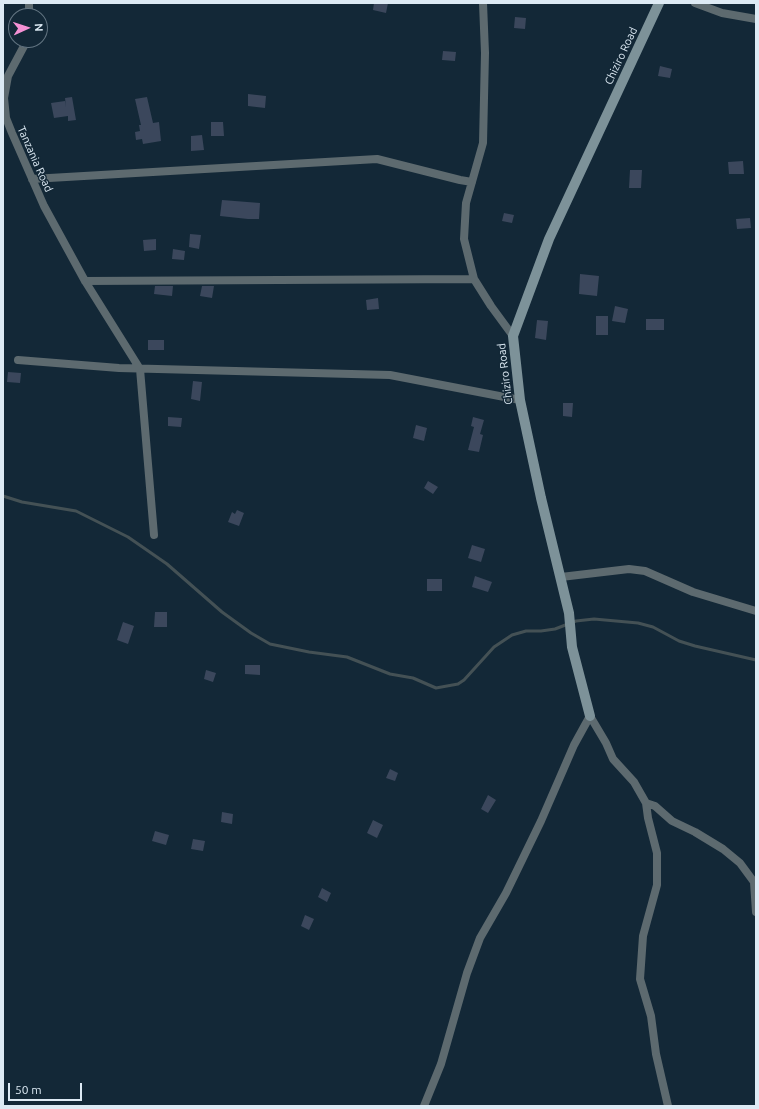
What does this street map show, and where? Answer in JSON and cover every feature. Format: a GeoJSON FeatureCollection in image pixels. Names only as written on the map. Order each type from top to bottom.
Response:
{"type":"FeatureCollection","features":[{"type":"Feature","properties":{"kind":"street"},"geometry":{"type":"LineString","coordinates":[[483,3],[483,143],[466,203],[464,239],[474,279],[491,306],[513,336]]}},
{"type":"Feature","properties":{"kind":"street","name":"Chiziro Road"},"geometry":{"type":"LineString","coordinates":[[590,716],[572,647],[569,613],[541,498],[520,400],[513,336],[549,239],[659,3]]}},
{"type":"Feature","properties":{"kind":"street"},"geometry":{"type":"LineString","coordinates":[[696,3],[722,13],[756,19]]}},
{"type":"Feature","properties":{"kind":"street","name":"Tanzania Road"},"geometry":{"type":"LineString","coordinates":[[23,48],[8,76],[4,98],[6,118],[44,206],[85,281],[140,369]]}},
{"type":"Feature","properties":{"kind":"street"},"geometry":{"type":"LineString","coordinates":[[32,179],[377,159],[472,182]]}},
{"type":"Feature","properties":{"kind":"street"},"geometry":{"type":"LineString","coordinates":[[85,281],[474,279]]}},
{"type":"Feature","properties":{"kind":"street"},"geometry":{"type":"LineString","coordinates":[[18,360],[140,369],[390,375],[520,400]]}},
{"type":"Feature","properties":{"kind":"street"},"geometry":{"type":"LineString","coordinates":[[140,369],[154,535]]}},
{"type":"Feature","properties":{"kind":"street"},"geometry":{"type":"LineString","coordinates":[[561,577],[629,569],[645,571],[693,592],[756,612]]}},
{"type":"Feature","properties":{"kind":"street"},"geometry":{"type":"LineString","coordinates":[[590,716],[606,743],[613,759],[634,782],[646,803],[648,818],[657,853],[657,885],[643,936],[640,978],[651,1016],[656,1054],[668,1106]]}},
{"type":"Feature","properties":{"kind":"street"},"geometry":{"type":"LineString","coordinates":[[424,1106],[441,1064],[467,973],[480,938],[506,893],[541,821],[574,745],[590,716]]}},
{"type":"Feature","properties":{"kind":"street"},"geometry":{"type":"LineString","coordinates":[[646,803],[655,806],[672,821],[701,835],[723,849],[740,863],[754,882],[756,912]]}},
{"type":"Feature","properties":{"kind":"building"},"geometry":{"type":"Polygon","coordinates":[[[374,3],[388,3],[386,13],[373,10],[374,3]]]}},
{"type":"Feature","properties":{"kind":"building"},"geometry":{"type":"Polygon","coordinates":[[[515,17],[526,18],[525,29],[514,28],[515,17]]]}},
{"type":"Feature","properties":{"kind":"building"},"geometry":{"type":"Polygon","coordinates":[[[443,51],[456,52],[455,61],[442,60],[443,51]]]}},
{"type":"Feature","properties":{"kind":"building"},"geometry":{"type":"Polygon","coordinates":[[[660,66],[672,69],[670,78],[658,76],[660,66]]]}},
{"type":"Feature","properties":{"kind":"building"},"geometry":{"type":"Polygon","coordinates":[[[248,94],[266,96],[265,108],[248,106],[248,94]]]}},
{"type":"Feature","properties":{"kind":"building"},"geometry":{"type":"Polygon","coordinates":[[[72,97],[76,120],[68,121],[68,116],[54,118],[51,103],[65,101],[66,107],[65,98],[72,97]]]}},
{"type":"Feature","properties":{"kind":"building"},"geometry":{"type":"Polygon","coordinates":[[[147,97],[153,123],[159,122],[161,141],[143,144],[142,139],[136,140],[135,132],[140,131],[139,125],[141,125],[135,99],[147,97]]]}},
{"type":"Feature","properties":{"kind":"building"},"geometry":{"type":"Polygon","coordinates":[[[211,122],[223,122],[224,136],[211,136],[211,122]]]}},
{"type":"Feature","properties":{"kind":"building"},"geometry":{"type":"Polygon","coordinates":[[[202,135],[204,150],[191,151],[191,136],[202,135]]]}},
{"type":"Feature","properties":{"kind":"building"},"geometry":{"type":"Polygon","coordinates":[[[743,161],[744,174],[729,174],[728,162],[743,161]]]}},
{"type":"Feature","properties":{"kind":"building"},"geometry":{"type":"Polygon","coordinates":[[[630,170],[642,170],[641,188],[629,188],[630,170]]]}},
{"type":"Feature","properties":{"kind":"building"},"geometry":{"type":"Polygon","coordinates":[[[222,200],[260,203],[259,219],[220,216],[222,200]]]}},
{"type":"Feature","properties":{"kind":"building"},"geometry":{"type":"Polygon","coordinates":[[[504,213],[514,215],[512,223],[502,221],[504,213]]]}},
{"type":"Feature","properties":{"kind":"building"},"geometry":{"type":"Polygon","coordinates":[[[750,218],[751,228],[737,229],[736,219],[750,218]]]}},
{"type":"Feature","properties":{"kind":"building"},"geometry":{"type":"Polygon","coordinates":[[[190,234],[201,235],[199,249],[189,247],[190,234]]]}},
{"type":"Feature","properties":{"kind":"building"},"geometry":{"type":"Polygon","coordinates":[[[156,239],[156,250],[144,251],[143,240],[156,239]]]}},
{"type":"Feature","properties":{"kind":"building"},"geometry":{"type":"Polygon","coordinates":[[[173,249],[185,251],[184,260],[172,259],[173,249]]]}},
{"type":"Feature","properties":{"kind":"building"},"geometry":{"type":"Polygon","coordinates":[[[580,274],[599,276],[597,296],[579,294],[580,274]]]}},
{"type":"Feature","properties":{"kind":"building"},"geometry":{"type":"Polygon","coordinates":[[[155,286],[173,286],[172,296],[154,294],[155,286]]]}},
{"type":"Feature","properties":{"kind":"building"},"geometry":{"type":"Polygon","coordinates":[[[202,286],[214,286],[212,298],[200,296],[202,286]]]}},
{"type":"Feature","properties":{"kind":"building"},"geometry":{"type":"Polygon","coordinates":[[[378,298],[379,309],[367,310],[366,300],[378,298]]]}},
{"type":"Feature","properties":{"kind":"building"},"geometry":{"type":"Polygon","coordinates":[[[615,306],[628,309],[625,323],[612,321],[615,306]]]}},
{"type":"Feature","properties":{"kind":"building"},"geometry":{"type":"Polygon","coordinates":[[[596,316],[608,316],[608,335],[596,335],[596,316]]]}},
{"type":"Feature","properties":{"kind":"building"},"geometry":{"type":"Polygon","coordinates":[[[646,319],[664,319],[664,330],[646,330],[646,319]]]}},
{"type":"Feature","properties":{"kind":"building"},"geometry":{"type":"Polygon","coordinates":[[[537,320],[548,321],[546,340],[535,338],[537,320]]]}},
{"type":"Feature","properties":{"kind":"building"},"geometry":{"type":"Polygon","coordinates":[[[148,340],[164,340],[164,350],[148,350],[148,340]]]}},
{"type":"Feature","properties":{"kind":"building"},"geometry":{"type":"Polygon","coordinates":[[[8,372],[21,373],[20,383],[7,382],[8,372]]]}},
{"type":"Feature","properties":{"kind":"building"},"geometry":{"type":"Polygon","coordinates":[[[193,381],[202,382],[200,401],[191,399],[193,381]]]}},
{"type":"Feature","properties":{"kind":"building"},"geometry":{"type":"Polygon","coordinates":[[[563,403],[573,403],[572,417],[563,416],[563,403]]]}},
{"type":"Feature","properties":{"kind":"building"},"geometry":{"type":"Polygon","coordinates":[[[168,417],[182,418],[181,427],[168,426],[168,417]]]}},
{"type":"Feature","properties":{"kind":"building"},"geometry":{"type":"Polygon","coordinates":[[[473,417],[484,420],[480,434],[483,435],[479,452],[468,450],[474,427],[471,426],[473,417]]]}},
{"type":"Feature","properties":{"kind":"building"},"geometry":{"type":"Polygon","coordinates":[[[416,425],[427,428],[424,441],[413,438],[416,425]]]}},
{"type":"Feature","properties":{"kind":"building"},"geometry":{"type":"Polygon","coordinates":[[[428,481],[438,487],[433,494],[424,488],[428,481]]]}},
{"type":"Feature","properties":{"kind":"building"},"geometry":{"type":"Polygon","coordinates":[[[237,510],[244,513],[239,526],[228,522],[232,512],[235,514],[237,510]]]}},
{"type":"Feature","properties":{"kind":"building"},"geometry":{"type":"Polygon","coordinates":[[[472,545],[485,549],[481,562],[468,558],[472,545]]]}},
{"type":"Feature","properties":{"kind":"building"},"geometry":{"type":"Polygon","coordinates":[[[475,576],[492,582],[488,592],[472,587],[475,576]]]}},
{"type":"Feature","properties":{"kind":"building"},"geometry":{"type":"Polygon","coordinates":[[[427,579],[442,579],[442,591],[427,591],[427,579]]]}},
{"type":"Feature","properties":{"kind":"building"},"geometry":{"type":"Polygon","coordinates":[[[155,612],[167,612],[167,627],[154,627],[155,612]]]}},
{"type":"Feature","properties":{"kind":"building"},"geometry":{"type":"Polygon","coordinates":[[[123,622],[134,626],[128,644],[117,640],[123,622]]]}},
{"type":"Feature","properties":{"kind":"building"},"geometry":{"type":"Polygon","coordinates":[[[245,665],[260,665],[260,675],[245,674],[245,665]]]}},
{"type":"Feature","properties":{"kind":"building"},"geometry":{"type":"Polygon","coordinates":[[[206,670],[216,673],[213,682],[204,679],[206,670]]]}},
{"type":"Feature","properties":{"kind":"building"},"geometry":{"type":"Polygon","coordinates":[[[390,769],[398,773],[395,781],[386,778],[390,769]]]}},
{"type":"Feature","properties":{"kind":"building"},"geometry":{"type":"Polygon","coordinates":[[[488,795],[496,800],[488,813],[481,809],[488,795]]]}},
{"type":"Feature","properties":{"kind":"building"},"geometry":{"type":"Polygon","coordinates":[[[222,812],[233,814],[232,824],[221,822],[222,812]]]}},
{"type":"Feature","properties":{"kind":"building"},"geometry":{"type":"Polygon","coordinates":[[[373,820],[383,825],[377,838],[367,833],[373,820]]]}},
{"type":"Feature","properties":{"kind":"building"},"geometry":{"type":"Polygon","coordinates":[[[155,831],[169,835],[166,845],[152,841],[155,831]]]}},
{"type":"Feature","properties":{"kind":"building"},"geometry":{"type":"Polygon","coordinates":[[[193,839],[205,841],[203,851],[191,849],[193,839]]]}},
{"type":"Feature","properties":{"kind":"building"},"geometry":{"type":"Polygon","coordinates":[[[322,888],[331,893],[327,902],[318,897],[322,888]]]}},
{"type":"Feature","properties":{"kind":"building"},"geometry":{"type":"Polygon","coordinates":[[[305,915],[314,919],[309,930],[301,926],[305,915]]]}},
{"type":"Feature","properties":{"kind":"waterway"},"geometry":{"type":"LineString","coordinates":[[3,496],[22,502],[76,511],[128,537],[167,564],[222,612],[251,633],[270,644],[309,652],[347,657],[390,674],[413,678],[436,688],[458,684],[464,680],[494,647],[512,635],[526,631],[555,629],[576,621],[594,619],[638,623],[653,627],[679,641],[756,660]]}}]}
